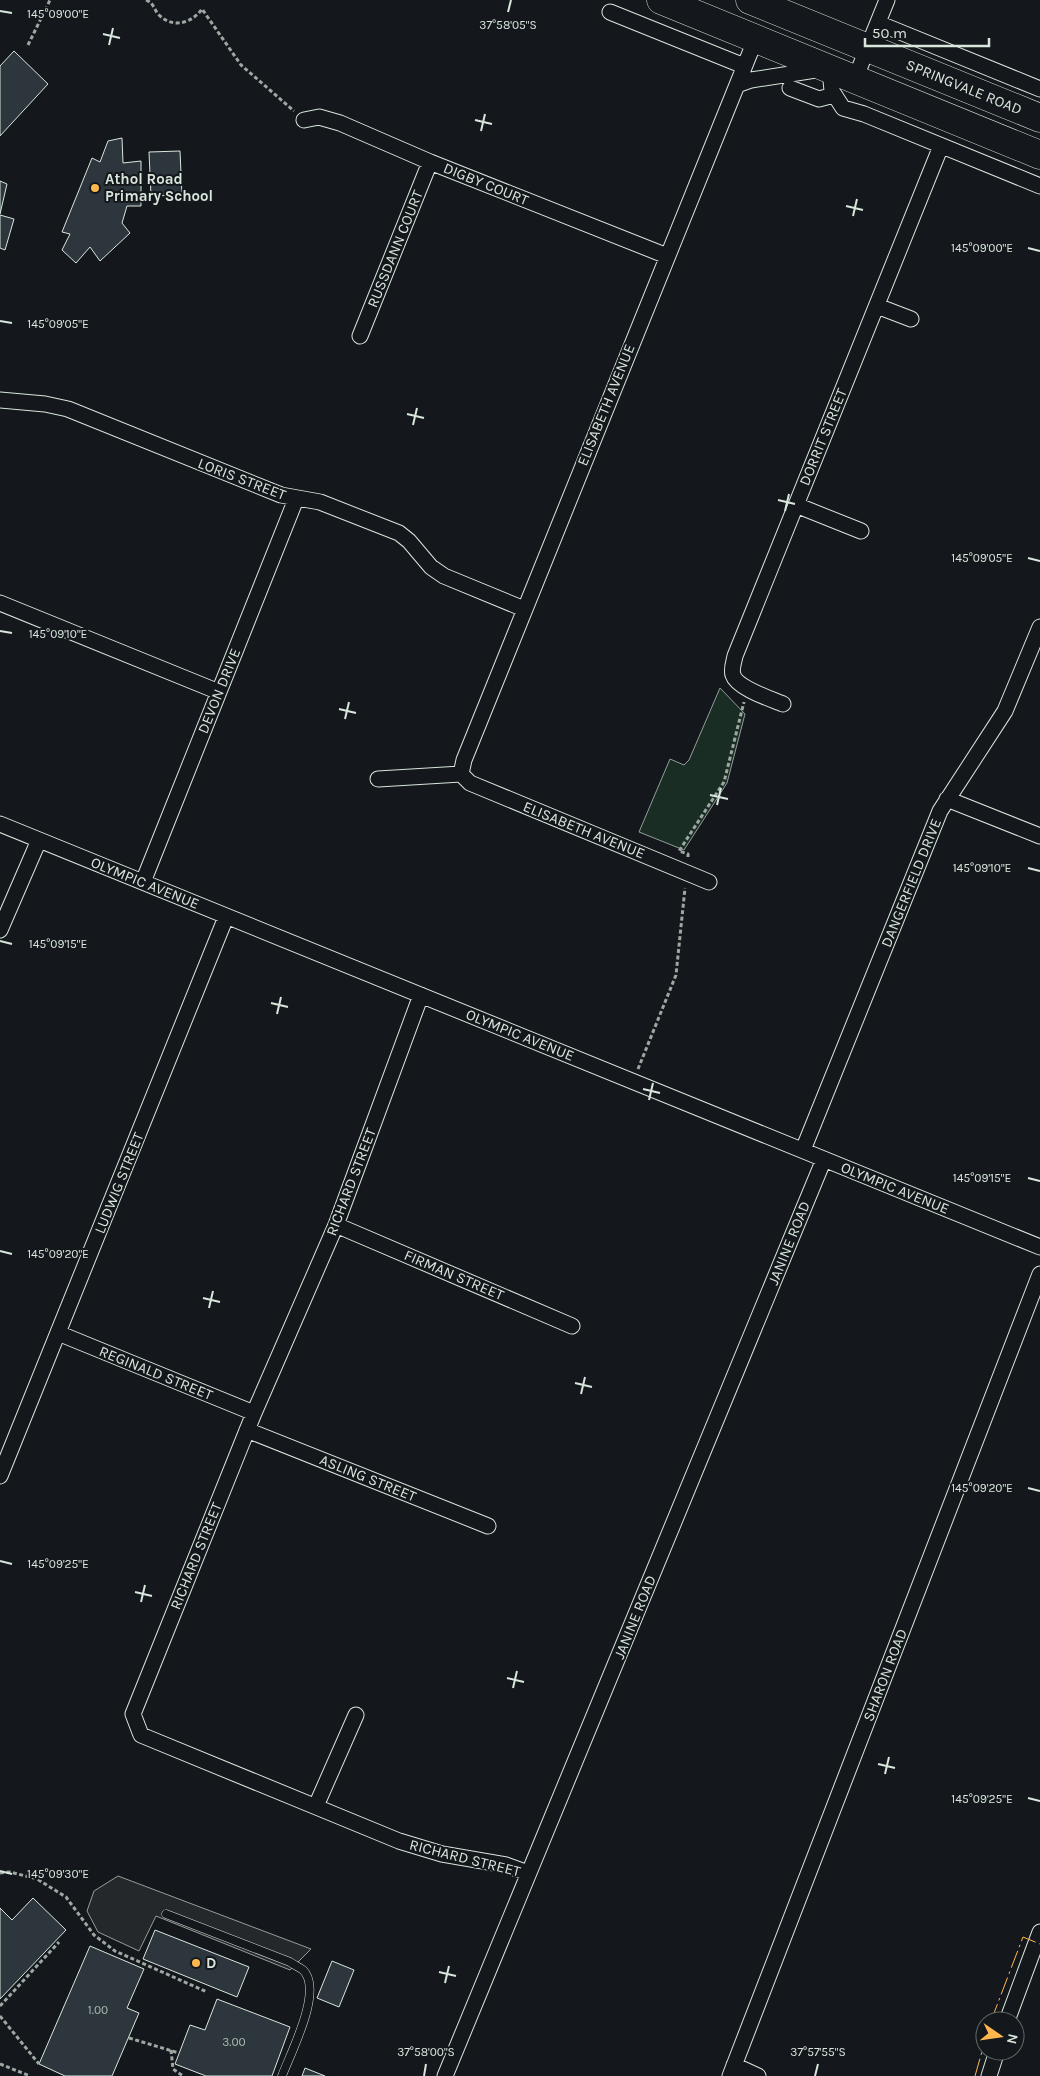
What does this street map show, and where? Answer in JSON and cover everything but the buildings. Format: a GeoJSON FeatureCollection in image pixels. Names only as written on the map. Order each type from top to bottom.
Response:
{"type":"FeatureCollection","features":[{"type":"Feature","properties":{"kind":"highway"},"geometry":{"type":"LineString","coordinates":[[660,0],[829,68],[845,87],[1040,155]]}},
{"type":"Feature","properties":{"kind":"highway"},"geometry":{"type":"LineString","coordinates":[[756,38],[759,4]]}},
{"type":"Feature","properties":{"kind":"highway","name":"SPRINGVALE ROAD"},"geometry":{"type":"LineString","coordinates":[[759,4],[1040,118]]}},
{"type":"Feature","properties":{"kind":"street"},"geometry":{"type":"LineString","coordinates":[[887,0],[868,48],[845,87],[838,103],[845,110],[864,114],[1040,186]]}},
{"type":"Feature","properties":{"kind":"street"},"geometry":{"type":"LineString","coordinates":[[610,12],[744,66]]}},
{"type":"Feature","properties":{"kind":"street","name":"SPRINGVALE ROAD"},"geometry":{"type":"LineString","coordinates":[[878,23],[1040,89]]}},
{"type":"Feature","properties":{"kind":"street","name":"ELISABETH AVENUE"},"geometry":{"type":"LineString","coordinates":[[709,882],[470,783],[461,774],[464,760],[524,609],[756,38]]}},
{"type":"Feature","properties":{"kind":"street"},"geometry":{"type":"LineString","coordinates":[[737,85],[751,80],[829,68]]}},
{"type":"Feature","properties":{"kind":"street"},"geometry":{"type":"LineString","coordinates":[[790,88],[819,99],[845,87]]}},
{"type":"Feature","properties":{"kind":"street","name":"DIGBY COURT"},"geometry":{"type":"LineString","coordinates":[[304,120],[318,117],[340,123],[430,162],[667,256]]}},
{"type":"Feature","properties":{"kind":"street","name":"DORRIT STREET"},"geometry":{"type":"LineString","coordinates":[[783,704],[748,689],[736,681],[732,674],[735,656],[941,146]]}},
{"type":"Feature","properties":{"kind":"street","name":"RUSSDANN COURT"},"geometry":{"type":"LineString","coordinates":[[360,336],[430,162]]}},
{"type":"Feature","properties":{"kind":"street"},"geometry":{"type":"LineString","coordinates":[[876,306],[911,319]]}},
{"type":"Feature","properties":{"kind":"street","name":"LORIS STREET"},"geometry":{"type":"LineString","coordinates":[[0,400],[45,404],[68,409],[281,495],[320,502],[399,534],[409,542],[431,567],[444,576],[524,609]]}},
{"type":"Feature","properties":{"kind":"street","name":"DEVON DRIVE"},"geometry":{"type":"LineString","coordinates":[[143,882],[296,499]]}},
{"type":"Feature","properties":{"kind":"street"},"geometry":{"type":"LineString","coordinates":[[796,505],[861,531]]}},
{"type":"Feature","properties":{"kind":"street"},"geometry":{"type":"LineString","coordinates":[[0,603],[219,692]]}},
{"type":"Feature","properties":{"kind":"street","name":"DANGERFIELD DRIVE"},"geometry":{"type":"LineString","coordinates":[[803,1150],[936,820],[947,799],[1005,711],[1040,627]]}},
{"type":"Feature","properties":{"kind":"street"},"geometry":{"type":"LineString","coordinates":[[378,779],[461,774]]}},
{"type":"Feature","properties":{"kind":"street"},"geometry":{"type":"LineString","coordinates":[[947,799],[1040,836]]}},
{"type":"Feature","properties":{"kind":"street","name":"OLYMPIC AVENUE"},"geometry":{"type":"LineString","coordinates":[[0,824],[1040,1247]]}},
{"type":"Feature","properties":{"kind":"street"},"geometry":{"type":"LineString","coordinates":[[0,930],[39,840]]}},
{"type":"Feature","properties":{"kind":"street","name":"LUDWIG STREET"},"geometry":{"type":"LineString","coordinates":[[0,1476],[6,1444],[58,1333],[226,917]]}},
{"type":"Feature","properties":{"kind":"street","name":"RICHARD STREET"},"geometry":{"type":"LineString","coordinates":[[421,995],[336,1225],[254,1413],[133,1714],[140,1734],[399,1841],[442,1854],[506,1865],[528,1873]]}},
{"type":"Feature","properties":{"kind":"street","name":"JANINE ROAD"},"geometry":{"type":"LineString","coordinates":[[445,2076],[824,1159]]}},
{"type":"Feature","properties":{"kind":"street","name":"FIRMAN STREET"},"geometry":{"type":"LineString","coordinates":[[336,1225],[572,1326]]}},
{"type":"Feature","properties":{"kind":"street","name":"SHARON ROAD"},"geometry":{"type":"LineString","coordinates":[[732,2071],[1040,1274]]}},
{"type":"Feature","properties":{"kind":"street","name":"REGINALD STREET"},"geometry":{"type":"LineString","coordinates":[[58,1333],[254,1413]]}},
{"type":"Feature","properties":{"kind":"street","name":"ASLING STREET"},"geometry":{"type":"LineString","coordinates":[[247,1430],[488,1526]]}},
{"type":"Feature","properties":{"kind":"street"},"geometry":{"type":"LineString","coordinates":[[316,1806],[356,1715]]}},
{"type":"Feature","properties":{"kind":"street"},"geometry":{"type":"LineString","coordinates":[[1012,2011],[1040,1932]]}},
{"type":"Feature","properties":{"kind":"street"},"geometry":{"type":"LineString","coordinates":[[989,2076],[994,2061]]}},
{"type":"Feature","properties":{"kind":"street"},"geometry":{"type":"LineString","coordinates":[[732,2071],[758,2076]]}},
{"type":"Feature","properties":{"kind":"lane"},"geometry":{"type":"LineString","coordinates":[[166,1914],[290,1962],[304,1971],[309,1984],[310,1997],[306,2013],[282,2076]]}},
{"type":"Feature","properties":{"kind":"path"},"geometry":{"type":"LineString","coordinates":[[28,45],[50,0]]}},
{"type":"Feature","properties":{"kind":"path"},"geometry":{"type":"LineString","coordinates":[[146,0],[152,3],[160,16],[175,23],[189,21],[197,16],[202,9],[241,65],[304,120]]}},
{"type":"Feature","properties":{"kind":"path"},"geometry":{"type":"LineString","coordinates":[[633,1081],[676,976],[688,854],[679,851],[724,782],[748,689]]}},
{"type":"Feature","properties":{"kind":"path"},"geometry":{"type":"LineString","coordinates":[[0,1873],[10,1872],[37,1879],[66,1897],[94,1935],[115,1951],[207,1992]]}},
{"type":"Feature","properties":{"kind":"path"},"geometry":{"type":"LineString","coordinates":[[0,2006],[59,1942]]}},
{"type":"Feature","properties":{"kind":"path"},"geometry":{"type":"LineString","coordinates":[[0,2016],[39,2064]]}},
{"type":"Feature","properties":{"kind":"path"},"geometry":{"type":"LineString","coordinates":[[129,2038],[179,2053]]}},
{"type":"Feature","properties":{"kind":"path"},"geometry":{"type":"LineString","coordinates":[[171,2050],[173,2068],[183,2076]]}},
{"type":"Feature","properties":{"kind":"path"},"geometry":{"type":"LineString","coordinates":[[0,2064],[30,2076]]}},
{"type":"Feature","properties":{"kind":"green space"},"geometry":{"type":"Polygon","coordinates":[[[720,688],[745,714],[727,783],[684,850],[639,832],[670,759],[684,765],[689,760],[720,688]]]}},
{"type":"Feature","properties":{"kind":"shaded area"},"geometry":{"type":"Polygon","coordinates":[[[118,1876],[311,1949],[290,1970],[156,1916],[139,1951],[98,1932],[87,1911],[94,1891],[118,1876]]]}},
{"type":"Feature","properties":{"kind":"power"},"geometry":{"type":"LineString","coordinates":[[995,2011],[1023,1937],[1040,1944]]}},
{"type":"Feature","properties":{"kind":"power"},"geometry":{"type":"LineString","coordinates":[[975,2076],[979,2061]]}},
{"type":"Feature","properties":{"kind":"place","name":"Athol Road Primary School"},"geometry":{"type":"Point","coordinates":[95,188]}},
{"type":"Feature","properties":{"kind":"place","name":"D"},"geometry":{"type":"Point","coordinates":[196,1963]}}]}
